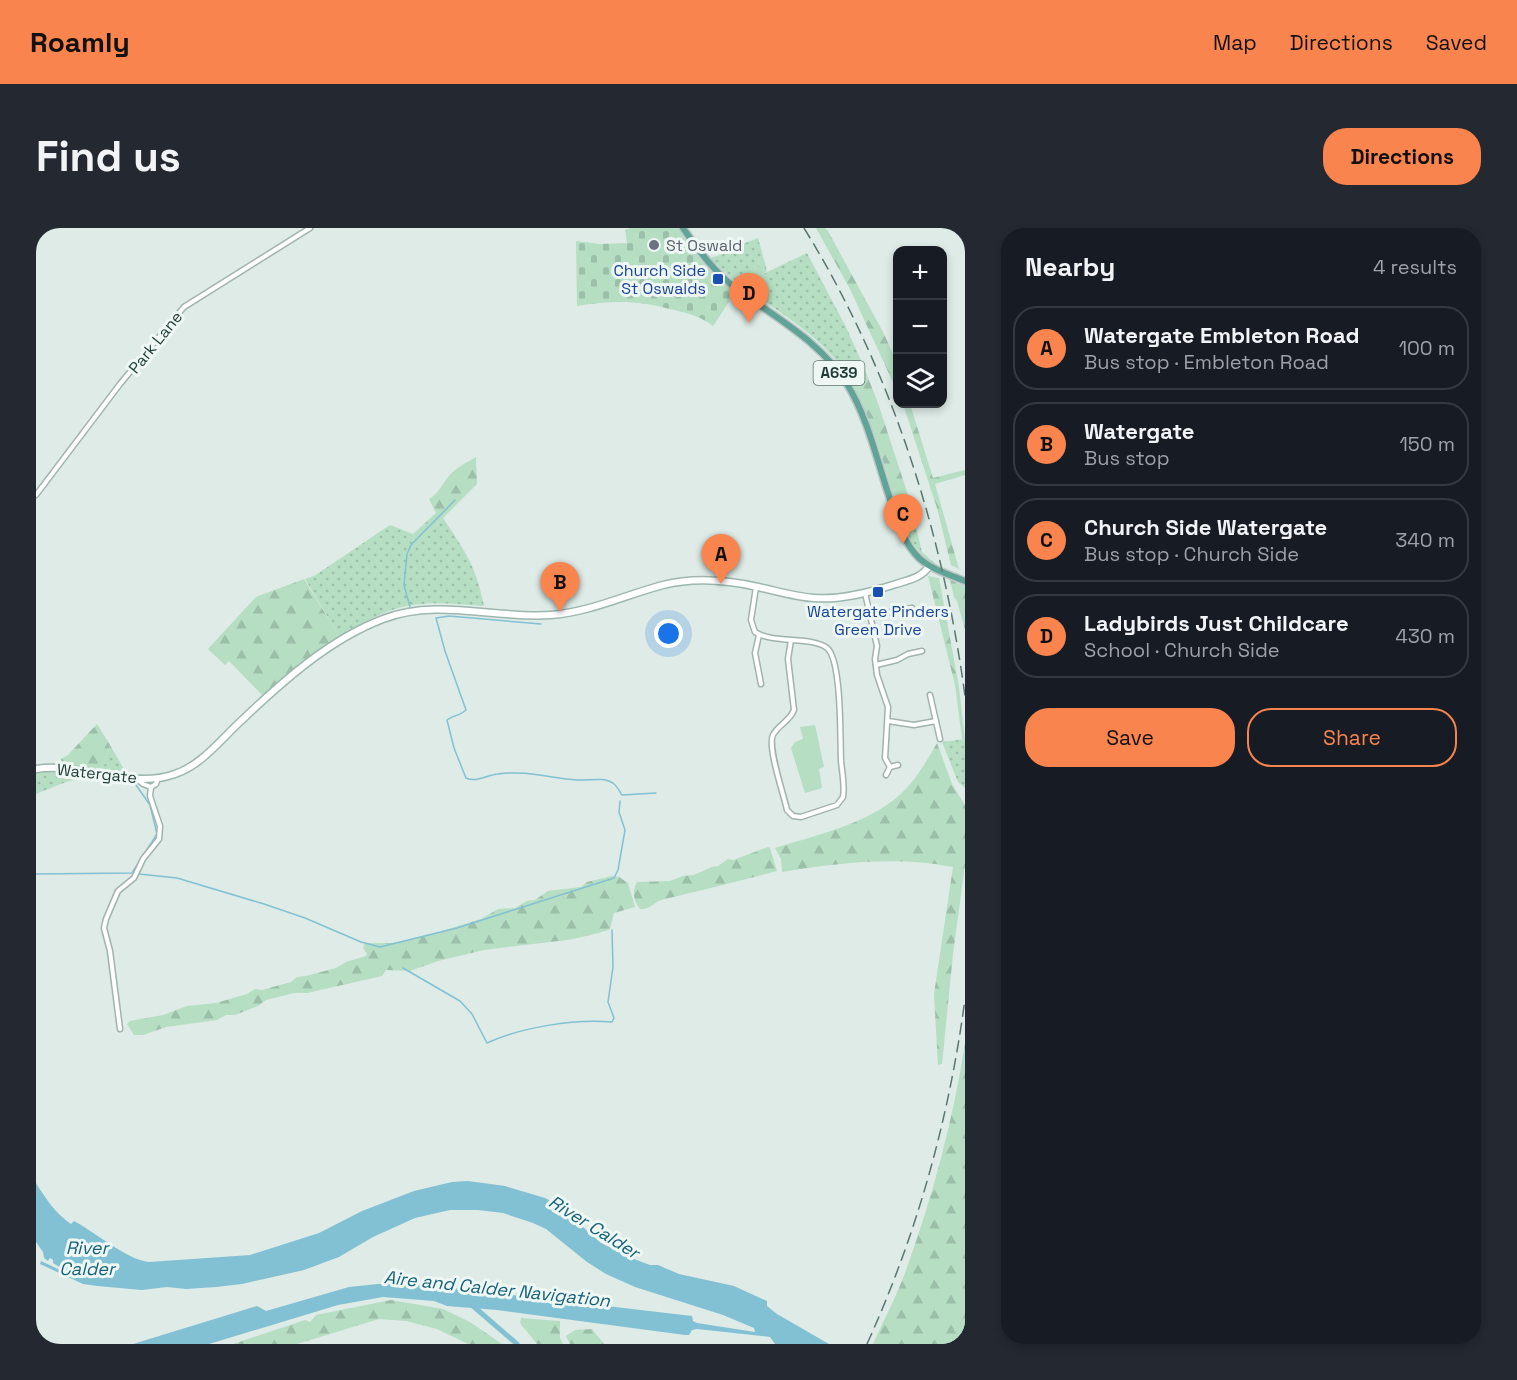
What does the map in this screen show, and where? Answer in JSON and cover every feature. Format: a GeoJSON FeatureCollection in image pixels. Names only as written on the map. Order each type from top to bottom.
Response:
{"type":"FeatureCollection","features":[{"type":"Feature","properties":{"kind":"main road","name":"A639"},"geometry":{"type":"LineString","coordinates":[[683,228],[705,259],[736,289],[791,326],[832,362],[857,403],[905,539],[916,555],[929,566],[965,581]]}},
{"type":"Feature","properties":{"kind":"main road","name":"Watergate"},"geometry":{"type":"LineString","coordinates":[[36,769],[62,768],[138,778],[158,778],[175,774],[195,764],[262,701],[336,643],[382,619],[406,612],[431,608],[548,615],[568,614],[659,586],[680,582],[722,581],[815,598],[840,597],[917,577],[929,566]]}},
{"type":"Feature","properties":{"kind":"street","name":"Park Lane"},"geometry":{"type":"LineString","coordinates":[[36,495],[120,384],[184,307],[310,228]]}},
{"type":"Feature","properties":{"kind":"street"},"geometry":{"type":"LineString","coordinates":[[756,586],[750,620],[752,628],[759,635],[818,644],[827,648],[831,655],[840,704],[843,797],[837,806],[801,817],[793,816],[787,810],[771,745],[774,733],[795,710],[788,659],[791,640]]}},
{"type":"Feature","properties":{"kind":"street"},"geometry":{"type":"LineString","coordinates":[[865,592],[877,646],[876,665],[888,707],[885,758],[891,767]]}},
{"type":"Feature","properties":{"kind":"street"},"geometry":{"type":"LineString","coordinates":[[870,616],[912,608]]}},
{"type":"Feature","properties":{"kind":"street"},"geometry":{"type":"LineString","coordinates":[[759,635],[755,653],[761,684]]}},
{"type":"Feature","properties":{"kind":"street"},"geometry":{"type":"LineString","coordinates":[[876,665],[922,651]]}},
{"type":"Feature","properties":{"kind":"street"},"geometry":{"type":"LineString","coordinates":[[930,695],[940,739]]}},
{"type":"Feature","properties":{"kind":"street"},"geometry":{"type":"LineString","coordinates":[[888,721],[914,725],[936,722]]}},
{"type":"Feature","properties":{"kind":"street"},"geometry":{"type":"LineString","coordinates":[[886,775],[891,767],[898,765]]}},
{"type":"Feature","properties":{"kind":"street"},"geometry":{"type":"LineString","coordinates":[[138,778],[142,784],[151,787]]}},
{"type":"Feature","properties":{"kind":"street"},"geometry":{"type":"LineString","coordinates":[[151,787],[156,784],[158,778]]}},
{"type":"Feature","properties":{"kind":"street"},"geometry":{"type":"LineString","coordinates":[[120,1029],[110,951],[104,927],[118,891],[134,878],[143,859],[159,839],[160,826],[150,796],[151,787]]}},
{"type":"Feature","properties":{"kind":"green space"},"geometry":{"type":"Polygon","coordinates":[[[678,228],[718,279],[735,293],[713,326],[690,314],[649,304],[614,302],[577,306],[576,241],[600,244],[627,243],[625,230],[678,228]]]}},
{"type":"Feature","properties":{"kind":"green space"},"geometry":{"type":"Polygon","coordinates":[[[816,228],[825,228],[828,231],[883,332],[893,354],[893,382],[850,289],[816,228]]]}},
{"type":"Feature","properties":{"kind":"green space"},"geometry":{"type":"Polygon","coordinates":[[[758,238],[763,256],[758,259],[759,267],[736,283],[710,258],[744,248],[743,244],[758,238]]]}},
{"type":"Feature","properties":{"kind":"green space"},"geometry":{"type":"Polygon","coordinates":[[[807,253],[863,365],[840,365],[811,335],[753,294],[761,275],[807,253]]]}},
{"type":"Feature","properties":{"kind":"green space"},"geometry":{"type":"Polygon","coordinates":[[[763,256],[767,271],[761,275],[753,294],[736,283],[759,267],[758,259],[763,256]]]}},
{"type":"Feature","properties":{"kind":"green space"},"geometry":{"type":"Polygon","coordinates":[[[840,365],[863,365],[909,498],[897,507],[867,416],[840,365]]]}},
{"type":"Feature","properties":{"kind":"green space"},"geometry":{"type":"Polygon","coordinates":[[[904,408],[911,408],[933,478],[965,470],[965,475],[935,484],[959,569],[951,565],[937,508],[904,408]]]}},
{"type":"Feature","properties":{"kind":"green space"},"geometry":{"type":"Polygon","coordinates":[[[476,457],[477,484],[418,540],[413,534],[436,513],[429,499],[438,492],[454,471],[476,457]]]}},
{"type":"Feature","properties":{"kind":"green space"},"geometry":{"type":"Polygon","coordinates":[[[909,498],[922,552],[939,567],[917,549],[904,525],[897,507],[909,498]]]}},
{"type":"Feature","properties":{"kind":"green space"},"geometry":{"type":"Polygon","coordinates":[[[443,518],[469,559],[484,606],[431,603],[403,607],[375,617],[339,636],[305,579],[314,576],[390,525],[413,534],[418,540],[443,518]]]}},
{"type":"Feature","properties":{"kind":"green space"},"geometry":{"type":"Polygon","coordinates":[[[928,576],[939,578],[959,687],[965,739],[962,739],[955,685],[928,576]]]}},
{"type":"Feature","properties":{"kind":"green space"},"geometry":{"type":"Polygon","coordinates":[[[304,579],[339,636],[314,653],[263,696],[229,661],[225,665],[208,649],[256,597],[304,579]]]}},
{"type":"Feature","properties":{"kind":"green space"},"geometry":{"type":"Polygon","coordinates":[[[950,580],[965,586],[965,630],[954,597],[950,580]]]}},
{"type":"Feature","properties":{"kind":"green space"},"geometry":{"type":"Polygon","coordinates":[[[97,724],[110,745],[103,769],[92,770],[62,764],[61,759],[68,755],[97,724]]]}},
{"type":"Feature","properties":{"kind":"green space"},"geometry":{"type":"Polygon","coordinates":[[[815,725],[824,767],[819,769],[822,788],[805,793],[791,748],[795,742],[803,739],[800,727],[815,725]]]}},
{"type":"Feature","properties":{"kind":"green space"},"geometry":{"type":"Polygon","coordinates":[[[965,739],[965,788],[958,782],[942,742],[965,739]]]}},
{"type":"Feature","properties":{"kind":"green space"},"geometry":{"type":"Polygon","coordinates":[[[937,743],[952,784],[965,805],[965,865],[942,1064],[938,1065],[934,994],[953,867],[888,861],[782,872],[781,859],[775,848],[864,818],[891,802],[912,782],[937,743]]]}},
{"type":"Feature","properties":{"kind":"green space"},"geometry":{"type":"Polygon","coordinates":[[[110,745],[125,771],[131,775],[92,770],[103,769],[110,745]]]}},
{"type":"Feature","properties":{"kind":"green space"},"geometry":{"type":"Polygon","coordinates":[[[51,770],[90,775],[36,794],[36,772],[51,770]]]}},
{"type":"Feature","properties":{"kind":"green space"},"geometry":{"type":"Polygon","coordinates":[[[768,847],[777,871],[661,900],[644,909],[640,909],[636,902],[634,889],[637,882],[670,881],[694,875],[718,866],[728,859],[733,860],[768,847]]]}},
{"type":"Feature","properties":{"kind":"green space"},"geometry":{"type":"Polygon","coordinates":[[[612,876],[619,877],[628,883],[635,907],[614,913],[610,929],[600,933],[562,941],[484,950],[438,961],[410,971],[386,970],[382,976],[307,993],[294,993],[266,1000],[258,1006],[235,1015],[226,1015],[217,1020],[166,1027],[143,1035],[134,1035],[127,1024],[130,1021],[163,1015],[187,1006],[216,1003],[247,994],[255,989],[262,990],[291,982],[297,977],[336,968],[346,962],[366,956],[363,948],[365,943],[394,943],[442,931],[481,919],[498,909],[515,908],[527,901],[535,900],[548,891],[581,887],[587,882],[612,876]]]}},
{"type":"Feature","properties":{"kind":"green space"},"geometry":{"type":"Polygon","coordinates":[[[965,1043],[965,1344],[873,1344],[901,1282],[924,1217],[948,1131],[965,1043]]]}},
{"type":"Feature","properties":{"kind":"green space"},"geometry":{"type":"Polygon","coordinates":[[[391,1300],[443,1309],[470,1322],[502,1344],[468,1344],[437,1329],[406,1321],[379,1319],[297,1344],[233,1344],[305,1320],[310,1322],[316,1315],[391,1300]]]}},
{"type":"Feature","properties":{"kind":"green space"},"geometry":{"type":"Polygon","coordinates":[[[521,1318],[560,1321],[560,1338],[563,1344],[537,1344],[520,1323],[521,1318]]]}},
{"type":"Feature","properties":{"kind":"green space"},"geometry":{"type":"Polygon","coordinates":[[[592,1329],[604,1344],[570,1344],[566,1336],[575,1330],[592,1329]]]}},
{"type":"Feature","properties":{"kind":"water","name":"River Calder"},"geometry":{"type":"Polygon","coordinates":[[[468,1181],[505,1186],[545,1198],[558,1205],[601,1243],[650,1265],[658,1265],[679,1274],[734,1286],[767,1301],[767,1306],[777,1314],[829,1344],[775,1344],[770,1337],[697,1329],[685,1335],[497,1310],[447,1306],[434,1301],[383,1297],[338,1305],[209,1344],[133,1344],[257,1306],[266,1311],[349,1287],[408,1283],[692,1316],[693,1321],[697,1323],[755,1332],[754,1328],[723,1315],[635,1287],[606,1274],[587,1262],[546,1229],[503,1213],[450,1210],[415,1218],[373,1237],[339,1257],[304,1270],[242,1284],[186,1289],[167,1287],[142,1290],[83,1284],[40,1264],[41,1261],[60,1270],[61,1268],[50,1258],[48,1261],[44,1258],[36,1242],[36,1183],[47,1200],[65,1220],[71,1224],[74,1221],[121,1251],[149,1262],[250,1255],[319,1233],[362,1211],[414,1191],[452,1182],[468,1181]]]}},
{"type":"Feature","properties":{"kind":"waterway"},"geometry":{"type":"LineString","coordinates":[[410,607],[404,585],[407,554],[411,545],[455,500]]}},
{"type":"Feature","properties":{"kind":"waterway"},"geometry":{"type":"LineString","coordinates":[[541,624],[449,616],[436,618],[466,710],[447,720],[454,748],[466,778],[474,780],[508,773],[577,780],[596,779],[606,780],[615,785],[622,795],[656,793]]}},
{"type":"Feature","properties":{"kind":"waterway"},"geometry":{"type":"LineString","coordinates":[[36,874],[132,873],[157,834],[150,805],[136,785]]}},
{"type":"Feature","properties":{"kind":"waterway"},"geometry":{"type":"LineString","coordinates":[[139,874],[177,878],[264,904],[305,918],[361,942],[380,947],[457,928],[614,878],[618,870],[625,830],[619,812],[620,801]]}},
{"type":"Feature","properties":{"kind":"waterway"},"geometry":{"type":"LineString","coordinates":[[403,968],[460,1001],[472,1014],[487,1043],[548,1025],[612,1022],[614,1018],[608,1002],[613,967],[612,930]]}},
{"type":"Feature","properties":{"kind":"waterway","name":"Aire and Calder Navigation"},"geometry":{"type":"LineString","coordinates":[[473,1306],[517,1344]]}},
{"type":"Feature","properties":{"kind":"railway"},"geometry":{"type":"LineString","coordinates":[[804,228],[863,338],[909,453],[943,574],[965,696]]}},
{"type":"Feature","properties":{"kind":"railway"},"geometry":{"type":"LineString","coordinates":[[867,1344],[901,1261],[929,1175],[950,1088],[965,999]]}},
{"type":"Feature","properties":{"kind":"place","name":"St Oswald"},"geometry":{"type":"Point","coordinates":[654,245]}},
{"type":"Feature","properties":{"kind":"place","name":"Church Side St Oswalds"},"geometry":{"type":"Point","coordinates":[718,279]}},
{"type":"Feature","properties":{"kind":"place","name":"Ladybirds Just Childcare"},"geometry":{"type":"Point","coordinates":[749,323]}},
{"type":"Feature","properties":{"kind":"place","name":"Church Side Watergate"},"geometry":{"type":"Point","coordinates":[903,544]}},
{"type":"Feature","properties":{"kind":"place","name":"Watergate Embleton Road"},"geometry":{"type":"Point","coordinates":[721,584]}},
{"type":"Feature","properties":{"kind":"place","name":"Watergate Pinders Green Drive"},"geometry":{"type":"Point","coordinates":[878,592]}},
{"type":"Feature","properties":{"kind":"place","name":"Watergate"},"geometry":{"type":"Point","coordinates":[560,612]}}]}
